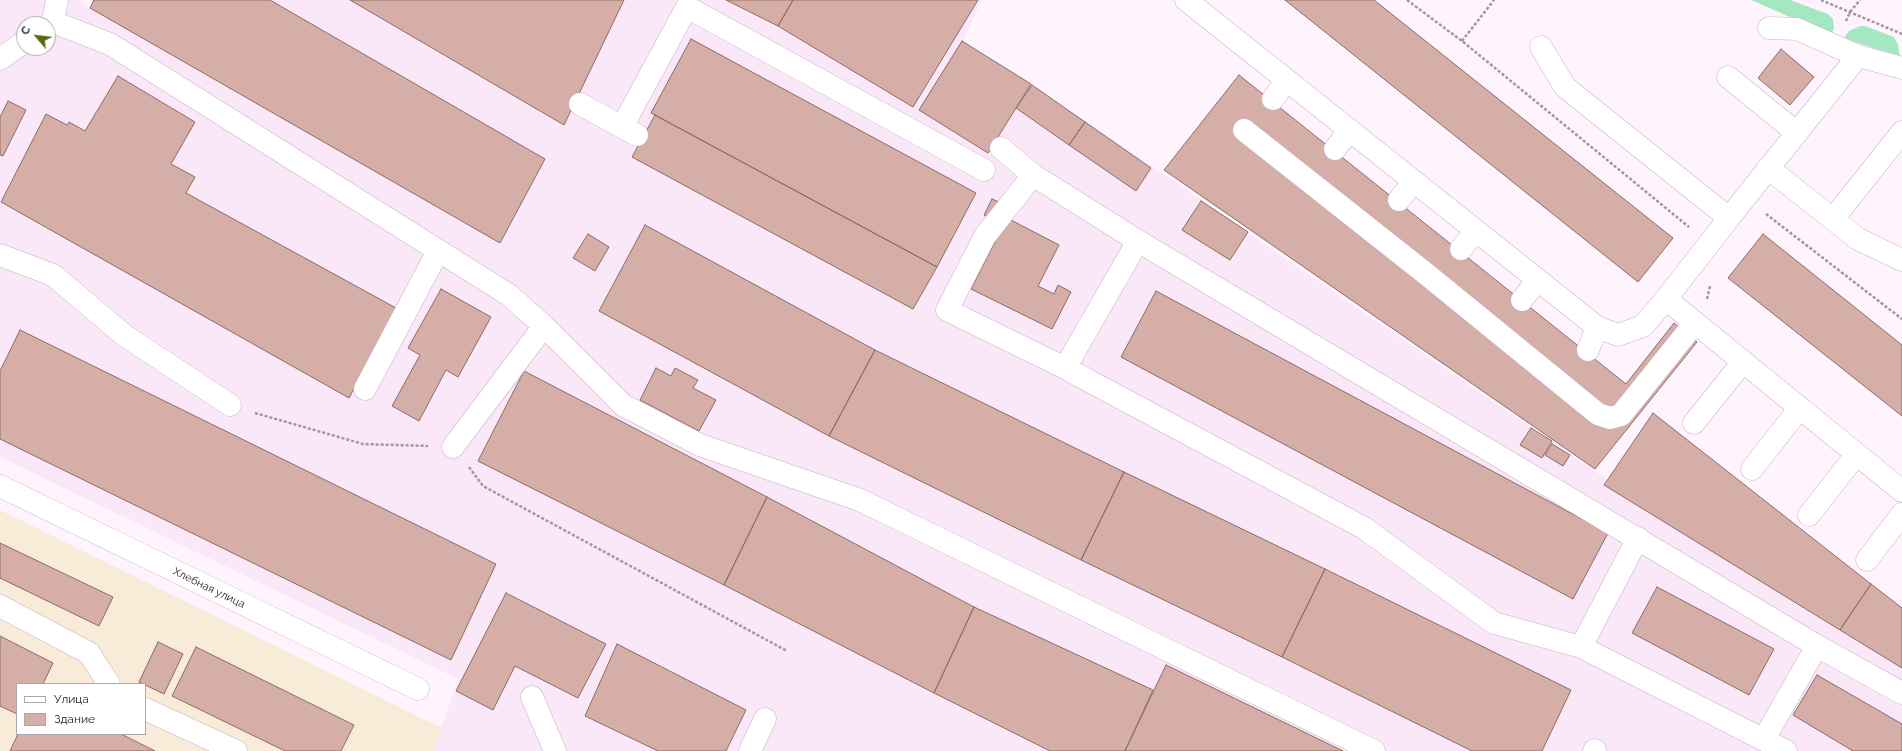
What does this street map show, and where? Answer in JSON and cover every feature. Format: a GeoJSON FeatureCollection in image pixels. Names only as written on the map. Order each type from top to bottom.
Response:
{"type":"FeatureCollection","features":[{"type":"Feature","properties":{"kind":"street"},"geometry":{"type":"LineString","coordinates":[[52,16],[57,0]]}},
{"type":"Feature","properties":{"kind":"street"},"geometry":{"type":"LineString","coordinates":[[1186,0],[1597,327],[1618,335],[1643,326],[1858,56]]}},
{"type":"Feature","properties":{"kind":"street"},"geometry":{"type":"LineString","coordinates":[[580,104],[629,131],[687,4],[984,170]]}},
{"type":"Feature","properties":{"kind":"street"},"geometry":{"type":"LineString","coordinates":[[56,25],[110,44],[438,251],[509,294],[544,326],[623,405],[700,445],[860,500],[1374,751]]}},
{"type":"Feature","properties":{"kind":"street"},"geometry":{"type":"LineString","coordinates":[[1769,28],[1797,29],[1858,56],[1902,68]]}},
{"type":"Feature","properties":{"kind":"street"},"geometry":{"type":"LineString","coordinates":[[1541,47],[1565,87],[1729,218]]}},
{"type":"Feature","properties":{"kind":"street"},"geometry":{"type":"LineString","coordinates":[[0,59],[16,48]]}},
{"type":"Feature","properties":{"kind":"street"},"geometry":{"type":"LineString","coordinates":[[1728,76],[1797,132]]}},
{"type":"Feature","properties":{"kind":"street"},"geometry":{"type":"LineString","coordinates":[[1273,99],[1287,80]]}},
{"type":"Feature","properties":{"kind":"street"},"geometry":{"type":"LineString","coordinates":[[1244,130],[1425,273],[1598,414],[1610,418],[1621,415],[1694,324]]}},
{"type":"Feature","properties":{"kind":"street"},"geometry":{"type":"LineString","coordinates":[[1334,149],[1350,130]]}},
{"type":"Feature","properties":{"kind":"street"},"geometry":{"type":"LineString","coordinates":[[1833,219],[1902,132]]}},
{"type":"Feature","properties":{"kind":"street"},"geometry":{"type":"LineString","coordinates":[[1001,148],[1033,175],[1138,241],[1817,646],[1902,693]]}},
{"type":"Feature","properties":{"kind":"street"},"geometry":{"type":"LineString","coordinates":[[1768,168],[1858,239],[1902,260]]}},
{"type":"Feature","properties":{"kind":"street"},"geometry":{"type":"LineString","coordinates":[[1033,175],[985,236],[947,310],[1065,368],[1364,528],[1494,623],[1581,647],[1786,751]]}},
{"type":"Feature","properties":{"kind":"street"},"geometry":{"type":"LineString","coordinates":[[1399,200],[1414,182]]}},
{"type":"Feature","properties":{"kind":"street"},"geometry":{"type":"LineString","coordinates":[[1462,249],[1476,231]]}},
{"type":"Feature","properties":{"kind":"street"},"geometry":{"type":"LineString","coordinates":[[1065,368],[1138,241]]}},
{"type":"Feature","properties":{"kind":"street"},"geometry":{"type":"LineString","coordinates":[[365,389],[438,251]]}},
{"type":"Feature","properties":{"kind":"street"},"geometry":{"type":"LineString","coordinates":[[0,255],[53,275],[124,335],[230,405]]}},
{"type":"Feature","properties":{"kind":"street"},"geometry":{"type":"LineString","coordinates":[[1522,300],[1537,280]]}},
{"type":"Feature","properties":{"kind":"street"},"geometry":{"type":"LineString","coordinates":[[1666,299],[1694,324],[1902,491]]}},
{"type":"Feature","properties":{"kind":"street"},"geometry":{"type":"LineString","coordinates":[[453,446],[544,326]]}},
{"type":"Feature","properties":{"kind":"street"},"geometry":{"type":"LineString","coordinates":[[1588,350],[1597,327]]}},
{"type":"Feature","properties":{"kind":"street"},"geometry":{"type":"LineString","coordinates":[[1694,423],[1742,363]]}},
{"type":"Feature","properties":{"kind":"street"},"geometry":{"type":"LineString","coordinates":[[1752,469],[1799,409]]}},
{"type":"Feature","properties":{"kind":"street"},"geometry":{"type":"LineString","coordinates":[[1809,515],[1856,455]]}},
{"type":"Feature","properties":{"kind":"street","name":"Хлебная улица"},"geometry":{"type":"LineString","coordinates":[[0,486],[418,689]]}},
{"type":"Feature","properties":{"kind":"street"},"geometry":{"type":"LineString","coordinates":[[1867,560],[1902,514]]}},
{"type":"Feature","properties":{"kind":"street"},"geometry":{"type":"LineString","coordinates":[[1581,647],[1638,538]]}},
{"type":"Feature","properties":{"kind":"street"},"geometry":{"type":"LineString","coordinates":[[0,606],[89,653],[108,683]]}},
{"type":"Feature","properties":{"kind":"street"},"geometry":{"type":"LineString","coordinates":[[1764,739],[1817,646]]}},
{"type":"Feature","properties":{"kind":"street"},"geometry":{"type":"LineString","coordinates":[[532,697],[555,751]]}},
{"type":"Feature","properties":{"kind":"street"},"geometry":{"type":"LineString","coordinates":[[146,709],[236,751]]}},
{"type":"Feature","properties":{"kind":"street"},"geometry":{"type":"LineString","coordinates":[[750,751],[765,719]]}},
{"type":"Feature","properties":{"kind":"path"},"geometry":{"type":"LineString","coordinates":[[1407,0],[1462,42],[1710,243]]}},
{"type":"Feature","properties":{"kind":"path"},"geometry":{"type":"LineString","coordinates":[[1462,42],[1494,0]]}},
{"type":"Feature","properties":{"kind":"path"},"geometry":{"type":"LineString","coordinates":[[1821,0],[1902,34]]}},
{"type":"Feature","properties":{"kind":"path"},"geometry":{"type":"LineString","coordinates":[[1760,219],[1765,213],[1902,319]]}},
{"type":"Feature","properties":{"kind":"path"},"geometry":{"type":"LineString","coordinates":[[1710,306],[1707,299],[1711,284]]}},
{"type":"Feature","properties":{"kind":"path"},"geometry":{"type":"LineString","coordinates":[[230,405],[363,444],[453,446],[483,486],[787,651]]}},
{"type":"Feature","properties":{"kind":"shaded area"},"geometry":{"type":"Polygon","coordinates":[[[0,0],[81,0],[89,8],[94,0],[982,0],[962,42],[1032,85],[1230,219],[1229,220],[1608,480],[1653,413],[1902,608],[1902,751],[433,751],[458,679],[0,457],[0,0]]]}},
{"type":"Feature","properties":{"kind":"shaded area"},"geometry":{"type":"Polygon","coordinates":[[[0,510],[448,731],[439,751],[0,751],[0,510]]]}},
{"type":"Feature","properties":{"kind":"green space"},"geometry":{"type":"Polygon","coordinates":[[[1751,0],[1790,0],[1828,14],[1833,19],[1834,28],[1831,35],[1751,0]]]}},
{"type":"Feature","properties":{"kind":"green space"},"geometry":{"type":"Polygon","coordinates":[[[1860,26],[1865,26],[1894,37],[1898,45],[1900,57],[1844,38],[1849,31],[1860,26]]]}},
{"type":"Feature","properties":{"kind":"building"},"geometry":{"type":"Polygon","coordinates":[[[94,0],[270,0],[545,159],[500,243],[90,8],[94,0]]]}},
{"type":"Feature","properties":{"kind":"building"},"geometry":{"type":"Polygon","coordinates":[[[350,0],[624,0],[564,125],[350,0]]]}},
{"type":"Feature","properties":{"kind":"building"},"geometry":{"type":"Polygon","coordinates":[[[726,0],[793,0],[778,26],[726,0]]]}},
{"type":"Feature","properties":{"kind":"building"},"geometry":{"type":"Polygon","coordinates":[[[793,0],[978,0],[913,107],[778,26],[793,0]]]}},
{"type":"Feature","properties":{"kind":"building"},"geometry":{"type":"Polygon","coordinates":[[[1285,0],[1374,0],[1673,238],[1638,282],[1285,0]]]}},
{"type":"Feature","properties":{"kind":"building"},"geometry":{"type":"Polygon","coordinates":[[[691,39],[976,193],[937,267],[651,113],[691,39]]]}},
{"type":"Feature","properties":{"kind":"building"},"geometry":{"type":"Polygon","coordinates":[[[962,41],[1031,84],[988,153],[919,110],[962,41]]]}},
{"type":"Feature","properties":{"kind":"building"},"geometry":{"type":"Polygon","coordinates":[[[1781,49],[1814,77],[1790,105],[1758,78],[1781,49]]]}},
{"type":"Feature","properties":{"kind":"building"},"geometry":{"type":"Polygon","coordinates":[[[1239,75],[1626,384],[1674,323],[1697,342],[1595,469],[1164,170],[1239,75]]]}},
{"type":"Feature","properties":{"kind":"building"},"geometry":{"type":"Polygon","coordinates":[[[118,76],[195,122],[171,164],[195,177],[186,193],[396,308],[349,398],[1,202],[46,114],[67,125],[69,122],[85,131],[118,76]]]}},
{"type":"Feature","properties":{"kind":"building"},"geometry":{"type":"Polygon","coordinates":[[[1032,85],[1085,122],[1069,145],[1016,108],[1032,85]]]}},
{"type":"Feature","properties":{"kind":"building"},"geometry":{"type":"Polygon","coordinates":[[[8,101],[26,110],[3,156],[0,155],[0,117],[8,101]]]}},
{"type":"Feature","properties":{"kind":"building"},"geometry":{"type":"Polygon","coordinates":[[[655,115],[937,267],[913,309],[632,157],[655,115]]]}},
{"type":"Feature","properties":{"kind":"building"},"geometry":{"type":"Polygon","coordinates":[[[1085,122],[1151,168],[1136,191],[1069,145],[1085,122]]]}},
{"type":"Feature","properties":{"kind":"building"},"geometry":{"type":"Polygon","coordinates":[[[992,199],[1001,203],[992,220],[984,215],[992,199]]]}},
{"type":"Feature","properties":{"kind":"building"},"geometry":{"type":"Polygon","coordinates":[[[1201,201],[1248,232],[1230,260],[1182,230],[1201,201]]]}},
{"type":"Feature","properties":{"kind":"building"},"geometry":{"type":"Polygon","coordinates":[[[1007,218],[1059,245],[1038,286],[1054,294],[1058,285],[1071,292],[1052,329],[971,289],[1007,218]]]}},
{"type":"Feature","properties":{"kind":"building"},"geometry":{"type":"Polygon","coordinates":[[[645,225],[875,350],[829,436],[599,311],[645,225]]]}},
{"type":"Feature","properties":{"kind":"building"},"geometry":{"type":"Polygon","coordinates":[[[588,234],[609,247],[595,271],[573,258],[588,234]]]}},
{"type":"Feature","properties":{"kind":"building"},"geometry":{"type":"Polygon","coordinates":[[[1763,234],[1902,345],[1902,416],[1728,278],[1763,234]]]}},
{"type":"Feature","properties":{"kind":"building"},"geometry":{"type":"Polygon","coordinates":[[[441,289],[491,317],[458,377],[446,370],[419,421],[392,406],[420,355],[408,348],[441,289]]]}},
{"type":"Feature","properties":{"kind":"building"},"geometry":{"type":"Polygon","coordinates":[[[1156,291],[1608,533],[1573,599],[1121,357],[1156,291]]]}},
{"type":"Feature","properties":{"kind":"building"},"geometry":{"type":"Polygon","coordinates":[[[20,330],[496,564],[451,660],[0,439],[0,371],[20,330]]]}},
{"type":"Feature","properties":{"kind":"building"},"geometry":{"type":"Polygon","coordinates":[[[875,350],[1124,472],[1081,560],[829,436],[875,350]]]}},
{"type":"Feature","properties":{"kind":"building"},"geometry":{"type":"Polygon","coordinates":[[[656,368],[671,376],[675,368],[698,380],[693,388],[716,400],[699,431],[640,400],[656,368]]]}},
{"type":"Feature","properties":{"kind":"building"},"geometry":{"type":"Polygon","coordinates":[[[524,371],[767,497],[724,585],[478,461],[524,371]]]}},
{"type":"Feature","properties":{"kind":"building"},"geometry":{"type":"Polygon","coordinates":[[[1653,413],[1871,584],[1840,630],[1604,485],[1653,413]]]}},
{"type":"Feature","properties":{"kind":"building"},"geometry":{"type":"Polygon","coordinates":[[[1531,428],[1552,441],[1542,458],[1520,445],[1531,428]]]}},
{"type":"Feature","properties":{"kind":"building"},"geometry":{"type":"Polygon","coordinates":[[[1552,444],[1570,455],[1563,466],[1545,455],[1552,444]]]}},
{"type":"Feature","properties":{"kind":"building"},"geometry":{"type":"Polygon","coordinates":[[[1124,472],[1325,569],[1282,657],[1081,560],[1124,472]]]}},
{"type":"Feature","properties":{"kind":"building"},"geometry":{"type":"Polygon","coordinates":[[[767,497],[974,607],[934,693],[724,585],[767,497]]]}},
{"type":"Feature","properties":{"kind":"building"},"geometry":{"type":"Polygon","coordinates":[[[0,543],[113,597],[99,626],[0,578],[0,543]]]}},
{"type":"Feature","properties":{"kind":"building"},"geometry":{"type":"Polygon","coordinates":[[[1325,569],[1571,690],[1542,751],[1472,751],[1282,657],[1325,569]]]}},
{"type":"Feature","properties":{"kind":"building"},"geometry":{"type":"Polygon","coordinates":[[[1871,584],[1902,608],[1902,668],[1840,630],[1871,584]]]}},
{"type":"Feature","properties":{"kind":"building"},"geometry":{"type":"Polygon","coordinates":[[[1657,587],[1774,649],[1749,695],[1632,633],[1657,587]]]}},
{"type":"Feature","properties":{"kind":"building"},"geometry":{"type":"Polygon","coordinates":[[[506,593],[606,644],[578,698],[515,666],[493,710],[456,691],[506,593]]]}},
{"type":"Feature","properties":{"kind":"building"},"geometry":{"type":"Polygon","coordinates":[[[974,607],[1153,690],[1125,751],[1050,751],[934,693],[974,607]]]}},
{"type":"Feature","properties":{"kind":"building"},"geometry":{"type":"Polygon","coordinates":[[[0,636],[53,663],[43,683],[16,683],[16,714],[0,706],[0,636]]]}},
{"type":"Feature","properties":{"kind":"building"},"geometry":{"type":"Polygon","coordinates":[[[158,642],[183,654],[164,694],[146,685],[146,683],[139,682],[158,642]]]}},
{"type":"Feature","properties":{"kind":"building"},"geometry":{"type":"Polygon","coordinates":[[[617,644],[746,710],[726,751],[658,751],[585,716],[617,644]]]}},
{"type":"Feature","properties":{"kind":"building"},"geometry":{"type":"Polygon","coordinates":[[[196,647],[354,725],[341,751],[285,751],[172,696],[196,647]]]}},
{"type":"Feature","properties":{"kind":"building"},"geometry":{"type":"Polygon","coordinates":[[[1166,665],[1343,751],[1125,751],[1166,665]]]}},
{"type":"Feature","properties":{"kind":"building"},"geometry":{"type":"Polygon","coordinates":[[[1817,675],[1902,724],[1902,751],[1853,751],[1793,715],[1817,675]]]}},
{"type":"Feature","properties":{"kind":"building"},"geometry":{"type":"Polygon","coordinates":[[[18,735],[123,735],[155,751],[10,751],[18,735]]]}}]}
